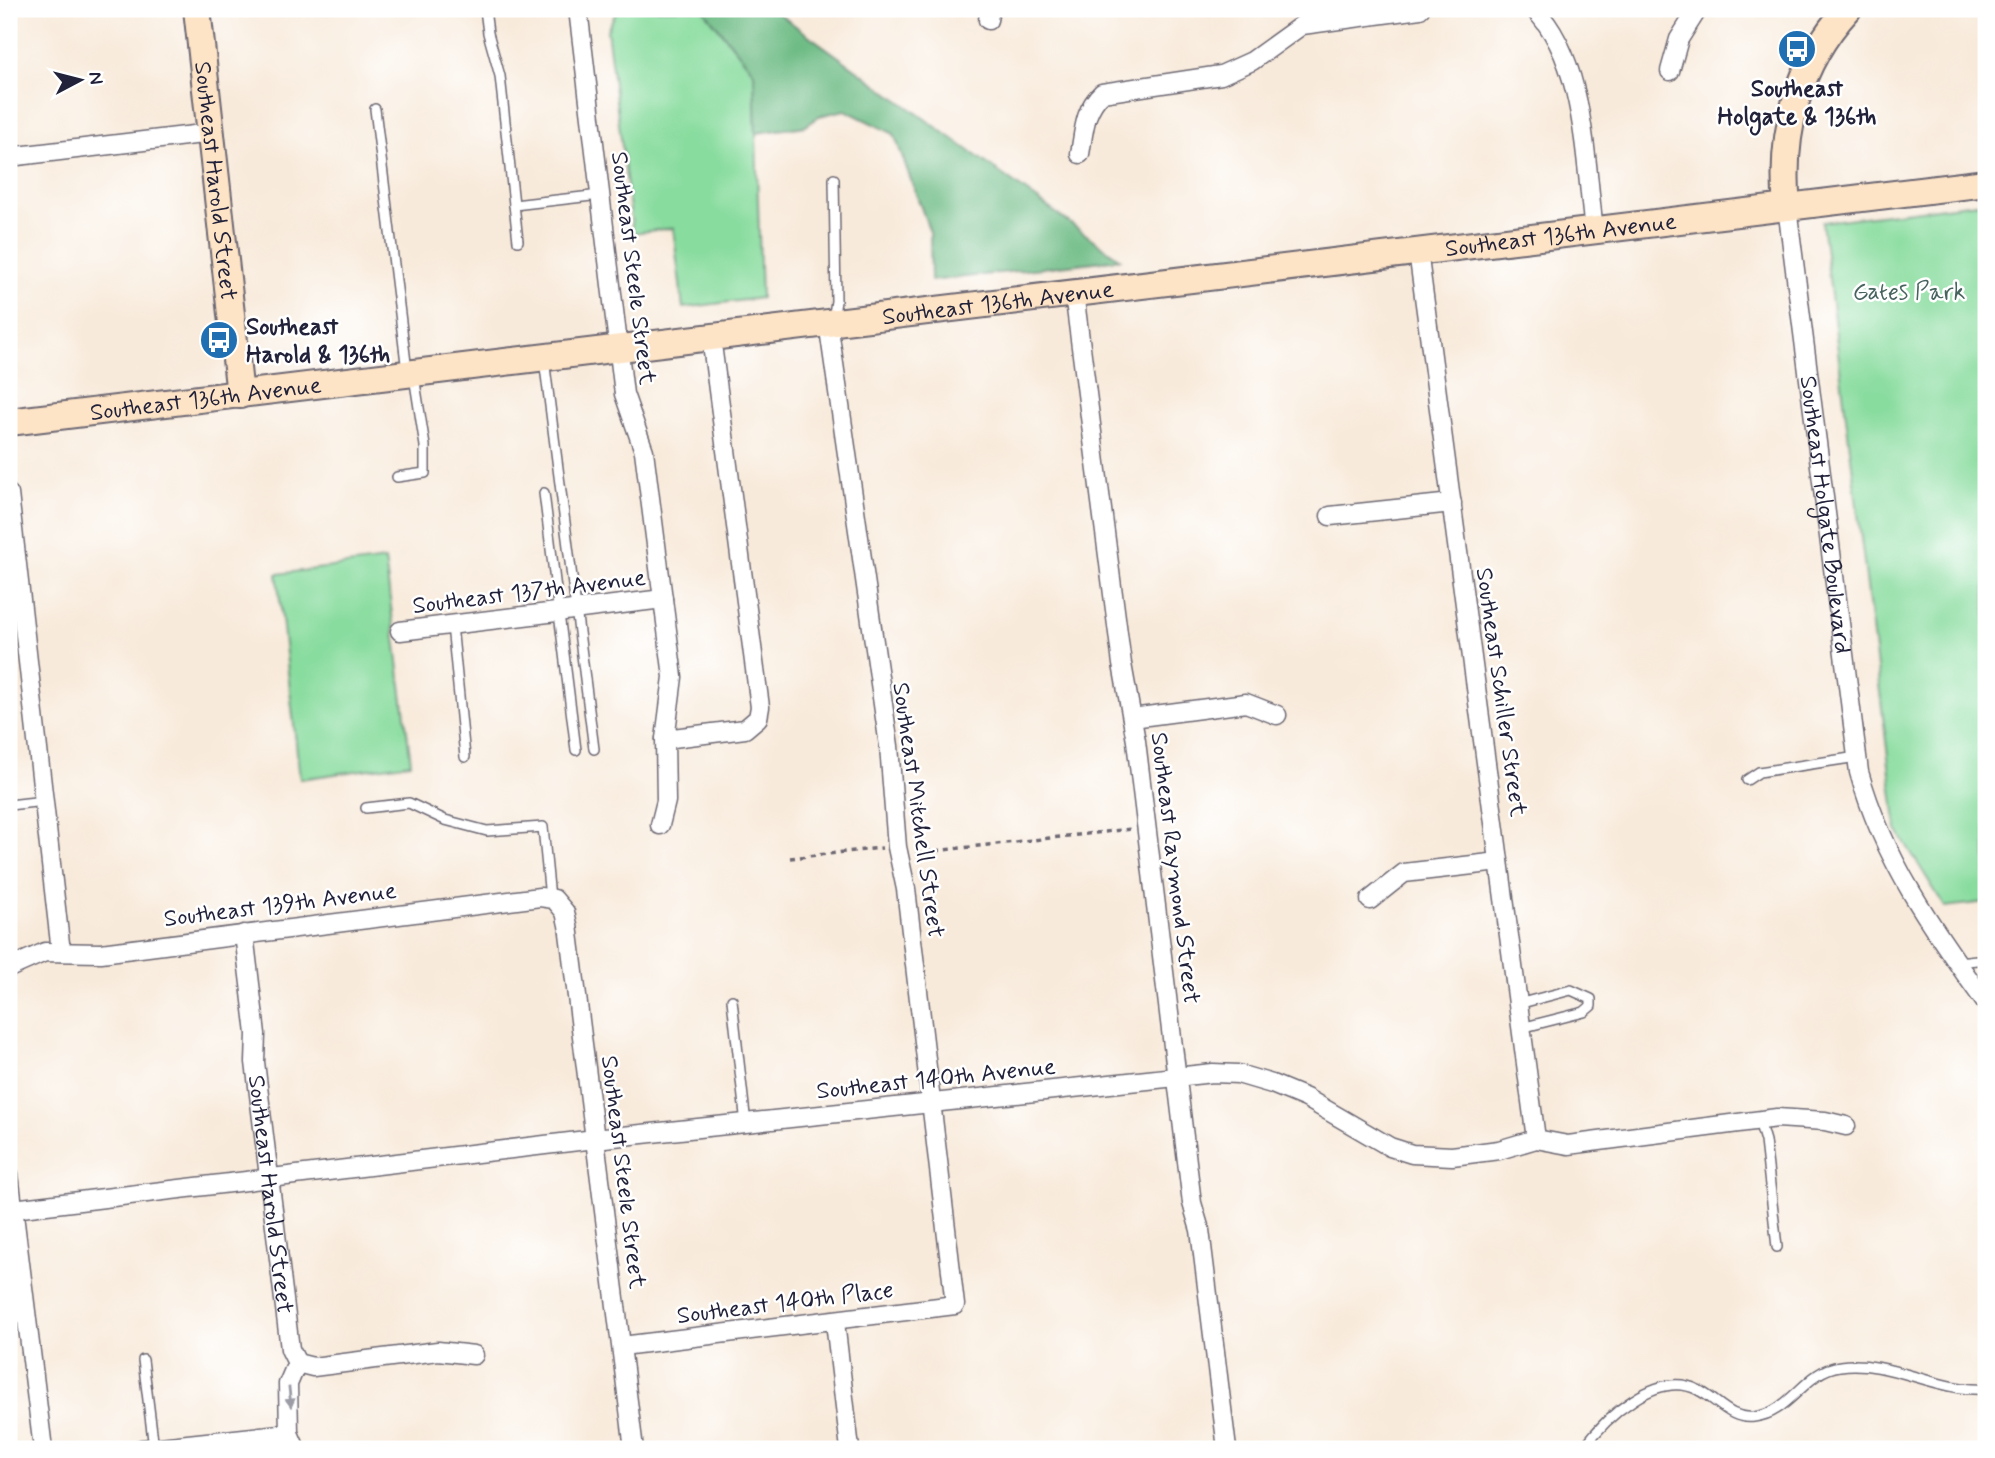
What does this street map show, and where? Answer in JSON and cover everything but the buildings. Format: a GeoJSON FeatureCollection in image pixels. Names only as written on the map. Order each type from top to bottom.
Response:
{"type":"FeatureCollection","features":[{"type":"Feature","properties":{"kind":"street","name":"Southeast Harold Street"},"geometry":{"type":"LineString","coordinates":[[197,9],[240,395]]}},
{"type":"Feature","properties":{"kind":"street","name":"Southeast Steele Street"},"geometry":{"type":"LineString","coordinates":[[578,9],[624,394],[644,451],[673,677],[665,738],[667,790],[660,825]]}},
{"type":"Feature","properties":{"kind":"street"},"geometry":{"type":"LineString","coordinates":[[1080,154],[1086,115],[1092,103],[1102,93],[1221,75],[1252,61],[1301,17],[1420,9]]}},
{"type":"Feature","properties":{"kind":"street"},"geometry":{"type":"LineString","coordinates":[[1534,9],[1557,36],[1570,73],[1594,230]]}},
{"type":"Feature","properties":{"kind":"street"},"geometry":{"type":"LineString","coordinates":[[1670,71],[1679,39],[1698,9]]}},
{"type":"Feature","properties":{"kind":"street","name":"Southeast Holgate Boulevard"},"geometry":{"type":"LineString","coordinates":[[1848,9],[1821,43],[1794,102],[1785,147],[1787,207],[1857,757],[1866,799],[1884,845],[1986,1003]]}},
{"type":"Feature","properties":{"kind":"street"},"geometry":{"type":"LineString","coordinates":[[9,157],[211,133]]}},
{"type":"Feature","properties":{"kind":"street","name":"Southeast 136th Avenue"},"geometry":{"type":"LineString","coordinates":[[9,422],[1986,183]]}},
{"type":"Feature","properties":{"kind":"street","name":"Southeast Schiller Street"},"geometry":{"type":"LineString","coordinates":[[1418,251],[1536,1139]]}},
{"type":"Feature","properties":{"kind":"street","name":"Southeast Raymond Street"},"geometry":{"type":"LineString","coordinates":[[1074,293],[1122,664],[1147,827],[1192,1203],[1200,1230],[1227,1449]]}},
{"type":"Feature","properties":{"kind":"street","name":"Southeast Mitchell Street"},"geometry":{"type":"LineString","coordinates":[[832,322],[832,350],[881,708],[889,746],[897,847],[906,889],[955,1305]]}},
{"type":"Feature","properties":{"kind":"street"},"geometry":{"type":"LineString","coordinates":[[665,738],[745,729],[758,718],[760,707],[711,337]]}},
{"type":"Feature","properties":{"kind":"street"},"geometry":{"type":"LineString","coordinates":[[9,494],[16,620],[46,800],[61,952]]}},
{"type":"Feature","properties":{"kind":"street"},"geometry":{"type":"LineString","coordinates":[[1330,516],[1452,503]]}},
{"type":"Feature","properties":{"kind":"street","name":"Southeast 137th Avenue"},"geometry":{"type":"LineString","coordinates":[[400,632],[663,599]]}},
{"type":"Feature","properties":{"kind":"street"},"geometry":{"type":"LineString","coordinates":[[1132,718],[1246,703],[1277,715]]}},
{"type":"Feature","properties":{"kind":"street"},"geometry":{"type":"LineString","coordinates":[[1370,900],[1404,873],[1499,862]]}},
{"type":"Feature","properties":{"kind":"street","name":"Southeast Steele Street"},"geometry":{"type":"LineString","coordinates":[[554,900],[566,916],[634,1449]]}},
{"type":"Feature","properties":{"kind":"street","name":"Southeast 139th Avenue"},"geometry":{"type":"LineString","coordinates":[[9,968],[36,954],[101,953],[244,934],[554,900]]}},
{"type":"Feature","properties":{"kind":"street","name":"Southeast Harold Street"},"geometry":{"type":"LineString","coordinates":[[244,934],[256,1034],[255,1062],[290,1349],[297,1363]]}},
{"type":"Feature","properties":{"kind":"street","name":"Southeast 140th Avenue"},"geometry":{"type":"LineString","coordinates":[[13,1209],[595,1139],[1178,1076],[1238,1074],[1272,1084],[1306,1098],[1390,1147],[1412,1154],[1452,1156],[1499,1150],[1536,1139],[1568,1145],[1759,1121],[1804,1119],[1846,1126]]}},
{"type":"Feature","properties":{"kind":"street"},"geometry":{"type":"LineString","coordinates":[[9,1174],[13,1239],[43,1449]]}},
{"type":"Feature","properties":{"kind":"street","name":"Southeast 140th Place"},"geometry":{"type":"LineString","coordinates":[[622,1346],[955,1305]]}},
{"type":"Feature","properties":{"kind":"street"},"geometry":{"type":"LineString","coordinates":[[835,1321],[850,1449]]}},
{"type":"Feature","properties":{"kind":"street"},"geometry":{"type":"LineString","coordinates":[[148,1448],[293,1441],[288,1384],[297,1363],[313,1367],[438,1351],[474,1355]]}},
{"type":"Feature","properties":{"kind":"lane"},"geometry":{"type":"LineString","coordinates":[[485,9],[488,33],[500,76],[518,240]]}},
{"type":"Feature","properties":{"kind":"lane"},"geometry":{"type":"LineString","coordinates":[[375,109],[410,374],[425,446],[425,473],[397,477]]}},
{"type":"Feature","properties":{"kind":"lane"},"geometry":{"type":"LineString","coordinates":[[832,322],[835,301],[834,179]]}},
{"type":"Feature","properties":{"kind":"lane"},"geometry":{"type":"LineString","coordinates":[[514,205],[600,195]]}},
{"type":"Feature","properties":{"kind":"lane"},"geometry":{"type":"LineString","coordinates":[[544,357],[568,611],[576,750]]}},
{"type":"Feature","properties":{"kind":"lane"},"geometry":{"type":"LineString","coordinates":[[544,494],[594,749]]}},
{"type":"Feature","properties":{"kind":"lane"},"geometry":{"type":"LineString","coordinates":[[452,625],[465,757]]}},
{"type":"Feature","properties":{"kind":"lane"},"geometry":{"type":"LineString","coordinates":[[1747,780],[1759,772],[1857,757]]}},
{"type":"Feature","properties":{"kind":"lane"},"geometry":{"type":"LineString","coordinates":[[9,805],[46,800]]}},
{"type":"Feature","properties":{"kind":"lane"},"geometry":{"type":"LineString","coordinates":[[366,808],[409,803],[445,820],[487,831],[542,827],[554,900]]}},
{"type":"Feature","properties":{"kind":"lane"},"geometry":{"type":"LineString","coordinates":[[1958,962],[1986,959]]}},
{"type":"Feature","properties":{"kind":"lane"},"geometry":{"type":"LineString","coordinates":[[1518,1004],[1571,990],[1591,999],[1591,1006],[1584,1012],[1521,1028]]}},
{"type":"Feature","properties":{"kind":"lane"},"geometry":{"type":"LineString","coordinates":[[732,1000],[746,1124]]}},
{"type":"Feature","properties":{"kind":"lane"},"geometry":{"type":"LineString","coordinates":[[1759,1121],[1765,1141],[1777,1247]]}},
{"type":"Feature","properties":{"kind":"lane"},"geometry":{"type":"LineString","coordinates":[[143,1360],[148,1448]]}},
{"type":"Feature","properties":{"kind":"lane"},"geometry":{"type":"LineString","coordinates":[[1583,1449],[1601,1428],[1630,1404],[1660,1387],[1675,1384],[1700,1390],[1733,1413],[1755,1417],[1772,1412],[1820,1373],[1839,1366],[1870,1366],[1952,1388],[1986,1389]]}},
{"type":"Feature","properties":{"kind":"path"},"geometry":{"type":"LineString","coordinates":[[790,858],[897,847],[911,854],[1147,827]]}},
{"type":"Feature","properties":{"kind":"green space"},"geometry":{"type":"Polygon","coordinates":[[[618,9],[703,9],[754,72],[761,298],[683,308],[673,228],[633,233],[607,30],[618,9]]]}},
{"type":"Feature","properties":{"kind":"green space"},"geometry":{"type":"Polygon","coordinates":[[[703,9],[772,9],[1120,259],[931,281],[930,232],[894,134],[845,110],[819,116],[806,126],[756,133],[754,72],[703,9]]]}},
{"type":"Feature","properties":{"kind":"green space","name":"Gates Park"},"geometry":{"type":"Polygon","coordinates":[[[1986,202],[1986,902],[1945,907],[1897,830],[1822,222],[1986,202]]]}},
{"type":"Feature","properties":{"kind":"green space"},"geometry":{"type":"Polygon","coordinates":[[[385,560],[411,763],[300,779],[277,574],[385,560]]]}},
{"type":"Feature","properties":{"kind":"place","name":"Southeast Holgate & 136th"},"geometry":{"type":"Point","coordinates":[1797,49]}},
{"type":"Feature","properties":{"kind":"place","name":"Southeast Harold & 136th"},"geometry":{"type":"Point","coordinates":[219,340]}}]}
